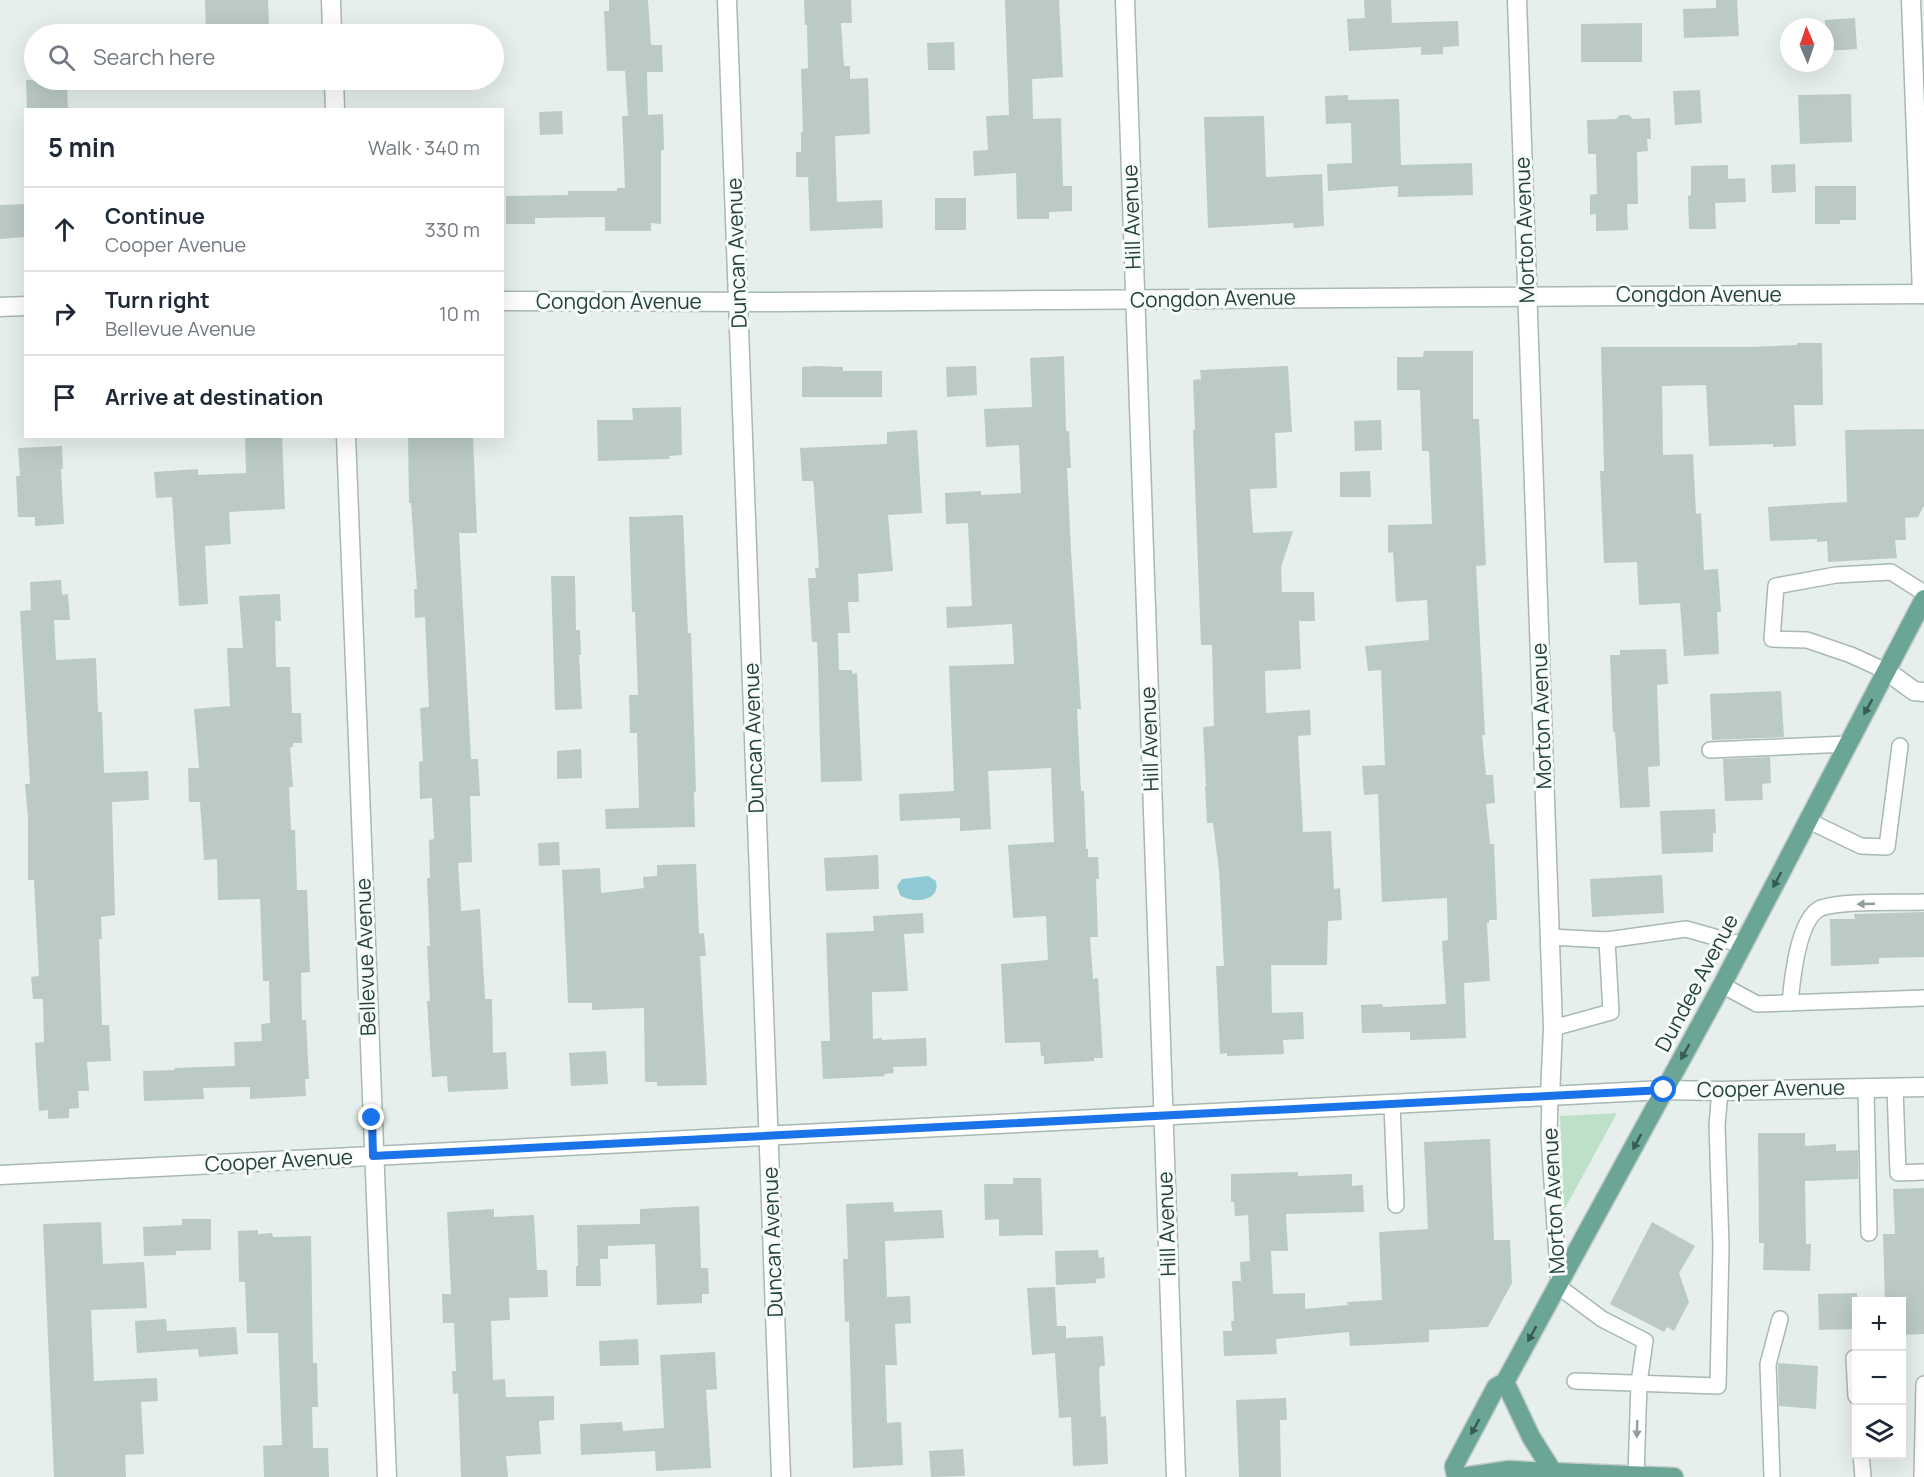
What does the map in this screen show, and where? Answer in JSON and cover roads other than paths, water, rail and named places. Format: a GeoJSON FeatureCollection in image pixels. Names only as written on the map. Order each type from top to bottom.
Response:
{"type":"FeatureCollection","features":[{"type":"Feature","properties":{"kind":"main road","name":"Dundee Avenue"},"geometry":{"type":"LineString","coordinates":[[1456,1477],[1454,1466],[1496,1387],[1505,1382],[1558,1287],[1722,985],[1888,672],[1924,599]]}},
{"type":"Feature","properties":{"kind":"main road"},"geometry":{"type":"LineString","coordinates":[[1505,1382],[1531,1437],[1563,1474]]}},
{"type":"Feature","properties":{"kind":"main road"},"geometry":{"type":"LineString","coordinates":[[1462,1477],[1509,1470],[1674,1477]]}},
{"type":"Feature","properties":{"kind":"street"},"geometry":{"type":"LineString","coordinates":[[331,0],[332,24]]}},
{"type":"Feature","properties":{"kind":"street","name":"Duncan Avenue"},"geometry":{"type":"LineString","coordinates":[[727,0],[781,1477]]}},
{"type":"Feature","properties":{"kind":"street","name":"Hill Avenue"},"geometry":{"type":"LineString","coordinates":[[1125,0],[1176,1477]]}},
{"type":"Feature","properties":{"kind":"street","name":"Morton Avenue"},"geometry":{"type":"LineString","coordinates":[[1517,0],[1553,1028],[1550,1096]]}},
{"type":"Feature","properties":{"kind":"street"},"geometry":{"type":"LineString","coordinates":[[1911,0],[1921,200],[1923,294]]}},
{"type":"Feature","properties":{"kind":"street"},"geometry":{"type":"LineString","coordinates":[[334,90],[335,108]]}},
{"type":"Feature","properties":{"kind":"street","name":"Congdon Avenue"},"geometry":{"type":"LineString","coordinates":[[504,302],[1923,294]]}},
{"type":"Feature","properties":{"kind":"street"},"geometry":{"type":"LineString","coordinates":[[0,307],[24,306]]}},
{"type":"Feature","properties":{"kind":"street","name":"Bellevue Avenue"},"geometry":{"type":"LineString","coordinates":[[346,438],[387,1477]]}},
{"type":"Feature","properties":{"kind":"street"},"geometry":{"type":"LineString","coordinates":[[1888,672],[1914,691],[1924,692]]}},
{"type":"Feature","properties":{"kind":"street","name":"Cooper Avenue"},"geometry":{"type":"LineString","coordinates":[[0,1175],[1664,1090],[1720,1092],[1924,1087]]}},
{"type":"Feature","properties":{"kind":"lane"},"geometry":{"type":"LineString","coordinates":[[1888,672],[1851,655],[1807,640],[1772,639],[1776,586],[1836,575],[1891,572],[1924,593]]}},
{"type":"Feature","properties":{"kind":"lane"},"geometry":{"type":"LineString","coordinates":[[1710,750],[1848,744]]}},
{"type":"Feature","properties":{"kind":"lane"},"geometry":{"type":"LineString","coordinates":[[1809,821],[1862,846],[1887,847],[1900,746]]}},
{"type":"Feature","properties":{"kind":"lane"},"geometry":{"type":"LineString","coordinates":[[1790,1003],[1799,946],[1808,922],[1820,909],[1840,905],[1924,902]]}},
{"type":"Feature","properties":{"kind":"lane"},"geometry":{"type":"LineString","coordinates":[[1550,937],[1607,940],[1686,928],[1743,945]]}},
{"type":"Feature","properties":{"kind":"lane"},"geometry":{"type":"LineString","coordinates":[[1553,1028],[1611,1012],[1607,940]]}},
{"type":"Feature","properties":{"kind":"lane"},"geometry":{"type":"LineString","coordinates":[[1722,985],[1757,1004],[1924,998]]}},
{"type":"Feature","properties":{"kind":"lane"},"geometry":{"type":"LineString","coordinates":[[1866,1088],[1869,1233]]}},
{"type":"Feature","properties":{"kind":"lane"},"geometry":{"type":"LineString","coordinates":[[1895,1088],[1898,1173],[1924,1172]]}},
{"type":"Feature","properties":{"kind":"lane"},"geometry":{"type":"LineString","coordinates":[[1575,1381],[1718,1386],[1721,1246],[1717,1125],[1720,1092]]}},
{"type":"Feature","properties":{"kind":"lane","name":"Morton Avenue"},"geometry":{"type":"LineString","coordinates":[[1550,1096],[1549,1136],[1558,1287],[1602,1319],[1645,1341],[1639,1383]]}},
{"type":"Feature","properties":{"kind":"lane"},"geometry":{"type":"LineString","coordinates":[[1392,1104],[1396,1205]]}},
{"type":"Feature","properties":{"kind":"lane"},"geometry":{"type":"LineString","coordinates":[[1772,1477],[1768,1364],[1780,1319]]}},
{"type":"Feature","properties":{"kind":"lane"},"geometry":{"type":"LineString","coordinates":[[1635,1476],[1639,1383]]}},
{"type":"Feature","properties":{"kind":"lane"},"geometry":{"type":"LineString","coordinates":[[1922,1477],[1924,1384]]}},
{"type":"Feature","properties":{"kind":"lane"},"geometry":{"type":"LineString","coordinates":[[1861,1459],[1863,1477]]}},
{"type":"Feature","properties":{"kind":"water"},"geometry":{"type":"Polygon","coordinates":[[[928,876],[936,881],[936,888],[930,897],[911,900],[900,895],[897,886],[902,879],[928,876]]]}}]}
